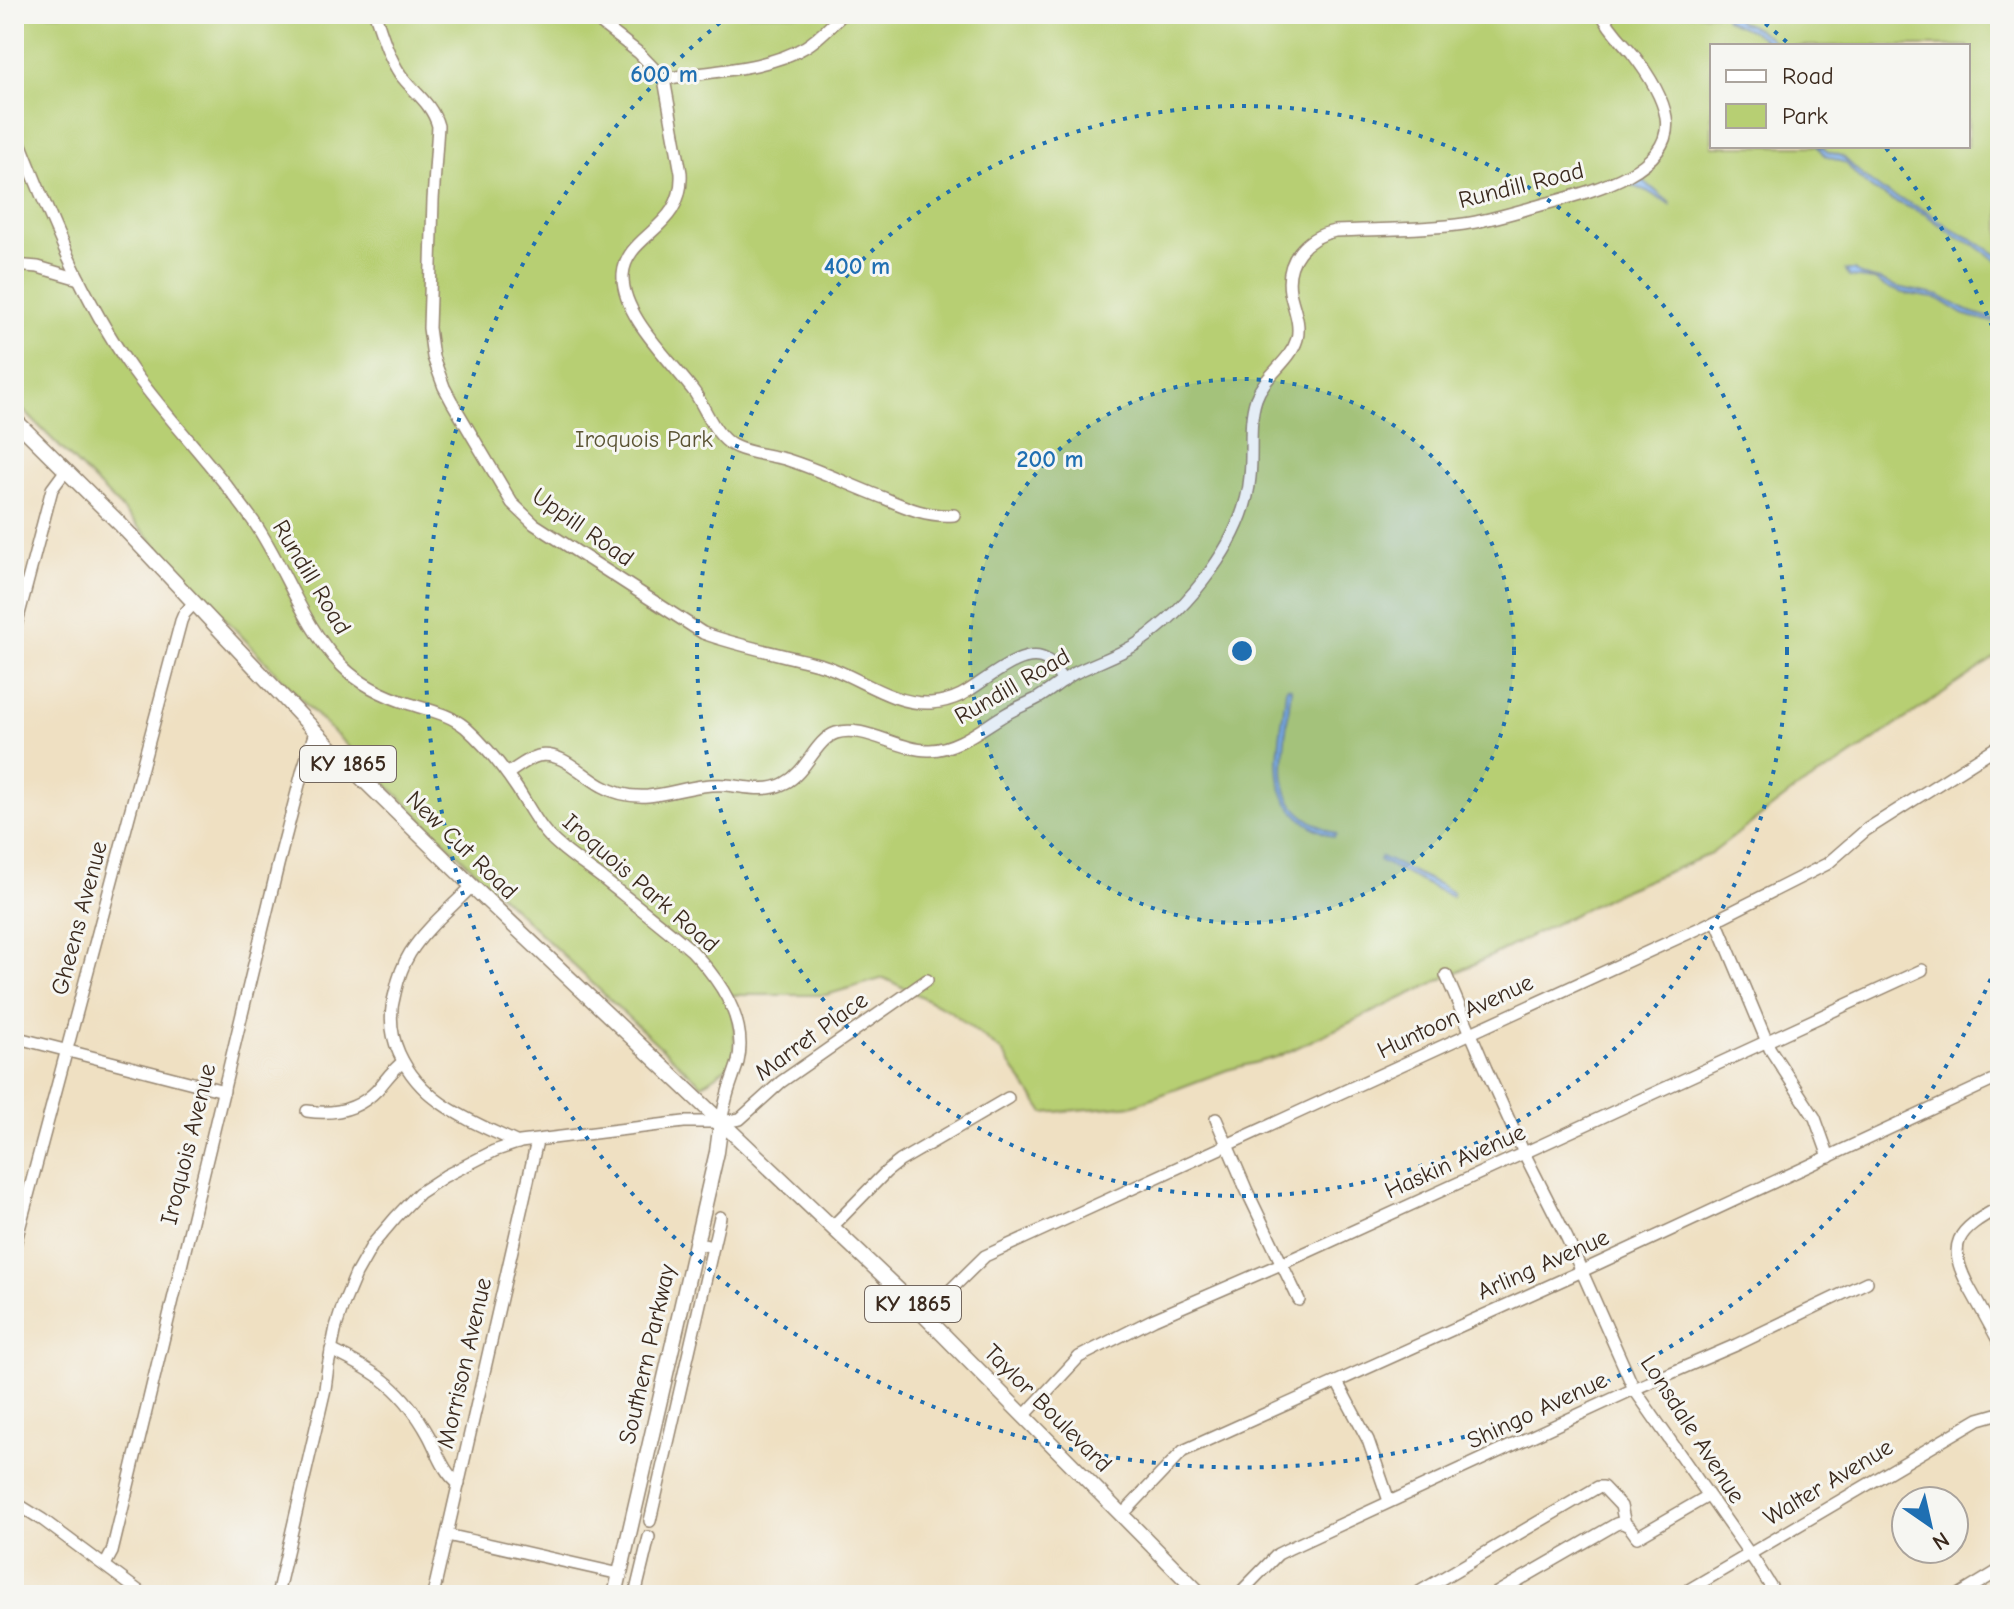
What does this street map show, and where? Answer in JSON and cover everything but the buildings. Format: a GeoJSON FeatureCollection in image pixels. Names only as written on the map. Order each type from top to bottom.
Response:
{"type":"FeatureCollection","features":[{"type":"Feature","properties":{"kind":"main road","name":"New Cut Road"},"geometry":{"type":"LineString","coordinates":[[14,419],[195,602],[315,732],[721,1122]]}},
{"type":"Feature","properties":{"kind":"main road","name":"Taylor Boulevard"},"geometry":{"type":"LineString","coordinates":[[721,1122],[925,1315],[1201,1595]]}},
{"type":"Feature","properties":{"kind":"main road","name":"Southern Parkway"},"geometry":{"type":"LineString","coordinates":[[615,1595],[717,1152],[721,1122]]}},
{"type":"Feature","properties":{"kind":"street","name":"Uppill Road"},"geometry":{"type":"LineString","coordinates":[[375,14],[392,61],[401,76],[432,110],[438,126],[429,285],[433,357],[452,402],[503,490],[519,511],[534,524],[703,633],[824,666],[907,701],[927,703],[950,700],[1025,657],[1047,660],[1063,681]]}},
{"type":"Feature","properties":{"kind":"street"},"geometry":{"type":"LineString","coordinates":[[589,14],[639,53],[664,79],[681,173],[680,189],[673,209],[629,257],[624,267],[624,283],[632,309],[644,329],[696,395],[722,437],[733,446],[789,460],[922,514],[954,515]]}},
{"type":"Feature","properties":{"kind":"street"},"geometry":{"type":"LineString","coordinates":[[664,79],[782,58],[813,41],[843,14]]}},
{"type":"Feature","properties":{"kind":"street","name":"Rundill Road"},"geometry":{"type":"LineString","coordinates":[[14,127],[42,200],[79,279],[118,348],[260,532],[310,624],[329,652],[351,674],[369,687],[458,722],[483,745],[507,774],[534,757],[544,755],[560,759],[614,792],[634,796],[708,785],[765,789],[794,778],[825,740],[838,732],[855,731],[918,749],[948,747],[1063,681],[1138,643],[1176,612],[1217,562],[1243,508],[1250,480],[1256,398],[1287,358],[1296,340],[1298,324],[1289,281],[1294,260],[1306,244],[1335,231],[1460,225],[1500,216],[1615,182],[1645,164],[1657,151],[1666,126],[1661,102],[1641,65],[1610,29],[1602,14]]}},
{"type":"Feature","properties":{"kind":"street"},"geometry":{"type":"LineString","coordinates":[[14,265],[38,267],[79,279]]}},
{"type":"Feature","properties":{"kind":"street"},"geometry":{"type":"LineString","coordinates":[[14,633],[52,489],[66,470]]}},
{"type":"Feature","properties":{"kind":"street","name":"Gheens Avenue"},"geometry":{"type":"LineString","coordinates":[[14,1248],[181,621],[195,602]]}},
{"type":"Feature","properties":{"kind":"street","name":"Iroquois Avenue"},"geometry":{"type":"LineString","coordinates":[[105,1565],[112,1552],[278,865],[315,732]]}},
{"type":"Feature","properties":{"kind":"street","name":"Huntoon Avenue"},"geometry":{"type":"LineString","coordinates":[[925,1315],[985,1256],[1716,920],[1818,869],[1866,830],[2000,745]]}},
{"type":"Feature","properties":{"kind":"street","name":"Iroquois Park Road"},"geometry":{"type":"LineString","coordinates":[[507,774],[550,837],[691,950],[721,985],[730,1002],[740,1040],[738,1061],[721,1122]]}},
{"type":"Feature","properties":{"kind":"street"},"geometry":{"type":"LineString","coordinates":[[472,886],[416,944],[401,971],[391,1006],[395,1042],[415,1081],[428,1094],[470,1120],[518,1143]]}},
{"type":"Feature","properties":{"kind":"street"},"geometry":{"type":"LineString","coordinates":[[1716,920],[1767,1043],[1815,1118],[1829,1157]]}},
{"type":"Feature","properties":{"kind":"street","name":"Haskin Avenue"},"geometry":{"type":"LineString","coordinates":[[1024,1416],[1084,1354],[1154,1319],[1281,1264],[1922,970]]}},
{"type":"Feature","properties":{"kind":"street","name":"Lonsdale Avenue"},"geometry":{"type":"LineString","coordinates":[[1446,975],[1524,1153],[1582,1271],[1634,1389],[1776,1595]]}},
{"type":"Feature","properties":{"kind":"street","name":"Marret Place"},"geometry":{"type":"LineString","coordinates":[[721,1122],[740,1119],[781,1082],[927,980]]}},
{"type":"Feature","properties":{"kind":"street"},"geometry":{"type":"LineString","coordinates":[[14,1037],[224,1091]]}},
{"type":"Feature","properties":{"kind":"street"},"geometry":{"type":"LineString","coordinates":[[307,1111],[324,1114],[361,1103],[403,1062]]}},
{"type":"Feature","properties":{"kind":"street","name":"Arling Avenue"},"geometry":{"type":"LineString","coordinates":[[1122,1515],[1183,1451],[1582,1271],[2000,1077]]}},
{"type":"Feature","properties":{"kind":"street"},"geometry":{"type":"LineString","coordinates":[[833,1226],[900,1161],[1008,1098]]}},
{"type":"Feature","properties":{"kind":"street"},"geometry":{"type":"LineString","coordinates":[[1216,1119],[1299,1300]]}},
{"type":"Feature","properties":{"kind":"street"},"geometry":{"type":"LineString","coordinates":[[277,1595],[343,1305],[373,1244],[396,1217],[419,1193],[445,1176],[494,1151],[518,1143],[684,1122],[721,1122]]}},
{"type":"Feature","properties":{"kind":"street","name":"Morrison Avenue"},"geometry":{"type":"LineString","coordinates":[[433,1595],[537,1141]]}},
{"type":"Feature","properties":{"kind":"street"},"geometry":{"type":"LineString","coordinates":[[2000,1207],[1975,1222],[1961,1238],[1957,1250],[1957,1263],[2000,1344]]}},
{"type":"Feature","properties":{"kind":"street"},"geometry":{"type":"LineString","coordinates":[[650,1521],[720,1217]]}},
{"type":"Feature","properties":{"kind":"street"},"geometry":{"type":"LineString","coordinates":[[695,1243],[713,1247]]}},
{"type":"Feature","properties":{"kind":"street","name":"Shingo Avenue"},"geometry":{"type":"LineString","coordinates":[[1238,1595],[1278,1554],[1867,1282]]}},
{"type":"Feature","properties":{"kind":"street"},"geometry":{"type":"LineString","coordinates":[[331,1350],[363,1366],[398,1392],[417,1416],[448,1474],[459,1484]]}},
{"type":"Feature","properties":{"kind":"street"},"geometry":{"type":"LineString","coordinates":[[1337,1382],[1368,1440],[1389,1501]]}},
{"type":"Feature","properties":{"kind":"street","name":"Walter Avenue"},"geometry":{"type":"LineString","coordinates":[[1680,1595],[1979,1419],[2000,1413]]}},
{"type":"Feature","properties":{"kind":"street"},"geometry":{"type":"LineString","coordinates":[[1414,1595],[1598,1487],[1603,1487],[1621,1506],[1625,1524],[1637,1537],[1708,1496]]}},
{"type":"Feature","properties":{"kind":"street"},"geometry":{"type":"LineString","coordinates":[[638,1494],[656,1498]]}},
{"type":"Feature","properties":{"kind":"street"},"geometry":{"type":"LineString","coordinates":[[14,1502],[144,1595]]}},
{"type":"Feature","properties":{"kind":"street"},"geometry":{"type":"LineString","coordinates":[[1493,1595],[1616,1524],[1625,1524]]}},
{"type":"Feature","properties":{"kind":"street"},"geometry":{"type":"LineString","coordinates":[[447,1535],[620,1574]]}},
{"type":"Feature","properties":{"kind":"street"},"geometry":{"type":"LineString","coordinates":[[635,1595],[649,1537]]}},
{"type":"Feature","properties":{"kind":"street"},"geometry":{"type":"LineString","coordinates":[[1959,1595],[2000,1570]]}},
{"type":"Feature","properties":{"kind":"green space","name":"Iroquois Park"},"geometry":{"type":"Polygon","coordinates":[[[14,14],[2000,14],[2000,654],[1839,764],[1795,790],[1711,854],[1617,893],[1277,1057],[1227,1070],[1134,1105],[1044,1113],[1002,1052],[950,1011],[884,978],[826,995],[726,995],[734,1015],[735,1061],[702,1085],[481,877],[314,713],[119,506],[14,401],[14,14]]]}},
{"type":"Feature","properties":{"kind":"water"},"geometry":{"type":"Polygon","coordinates":[[[1725,14],[1732,15],[1776,44],[1769,43],[1725,18],[1725,14]]]}},
{"type":"Feature","properties":{"kind":"water"},"geometry":{"type":"Polygon","coordinates":[[[1819,148],[1842,156],[1883,191],[1926,211],[1972,239],[2000,257],[2000,263],[1925,214],[1872,189],[1846,163],[1825,156],[1819,148]]]}},
{"type":"Feature","properties":{"kind":"water"},"geometry":{"type":"Polygon","coordinates":[[[1641,175],[1646,183],[1670,205],[1632,186],[1641,175]]]}},
{"type":"Feature","properties":{"kind":"water"},"geometry":{"type":"Polygon","coordinates":[[[1846,270],[1854,270],[1860,275],[1897,287],[1940,296],[1967,311],[2000,321],[2000,324],[1965,315],[1939,299],[1904,293],[1874,280],[1850,277],[1846,270]]]}},
{"type":"Feature","properties":{"kind":"water"},"geometry":{"type":"Polygon","coordinates":[[[1288,687],[1291,688],[1283,757],[1285,787],[1296,808],[1319,826],[1336,834],[1334,837],[1309,825],[1293,810],[1283,794],[1278,756],[1288,687]]]}},
{"type":"Feature","properties":{"kind":"water"},"geometry":{"type":"Polygon","coordinates":[[[1381,857],[1438,884],[1453,893],[1452,897],[1379,860],[1381,857]]]}}]}
